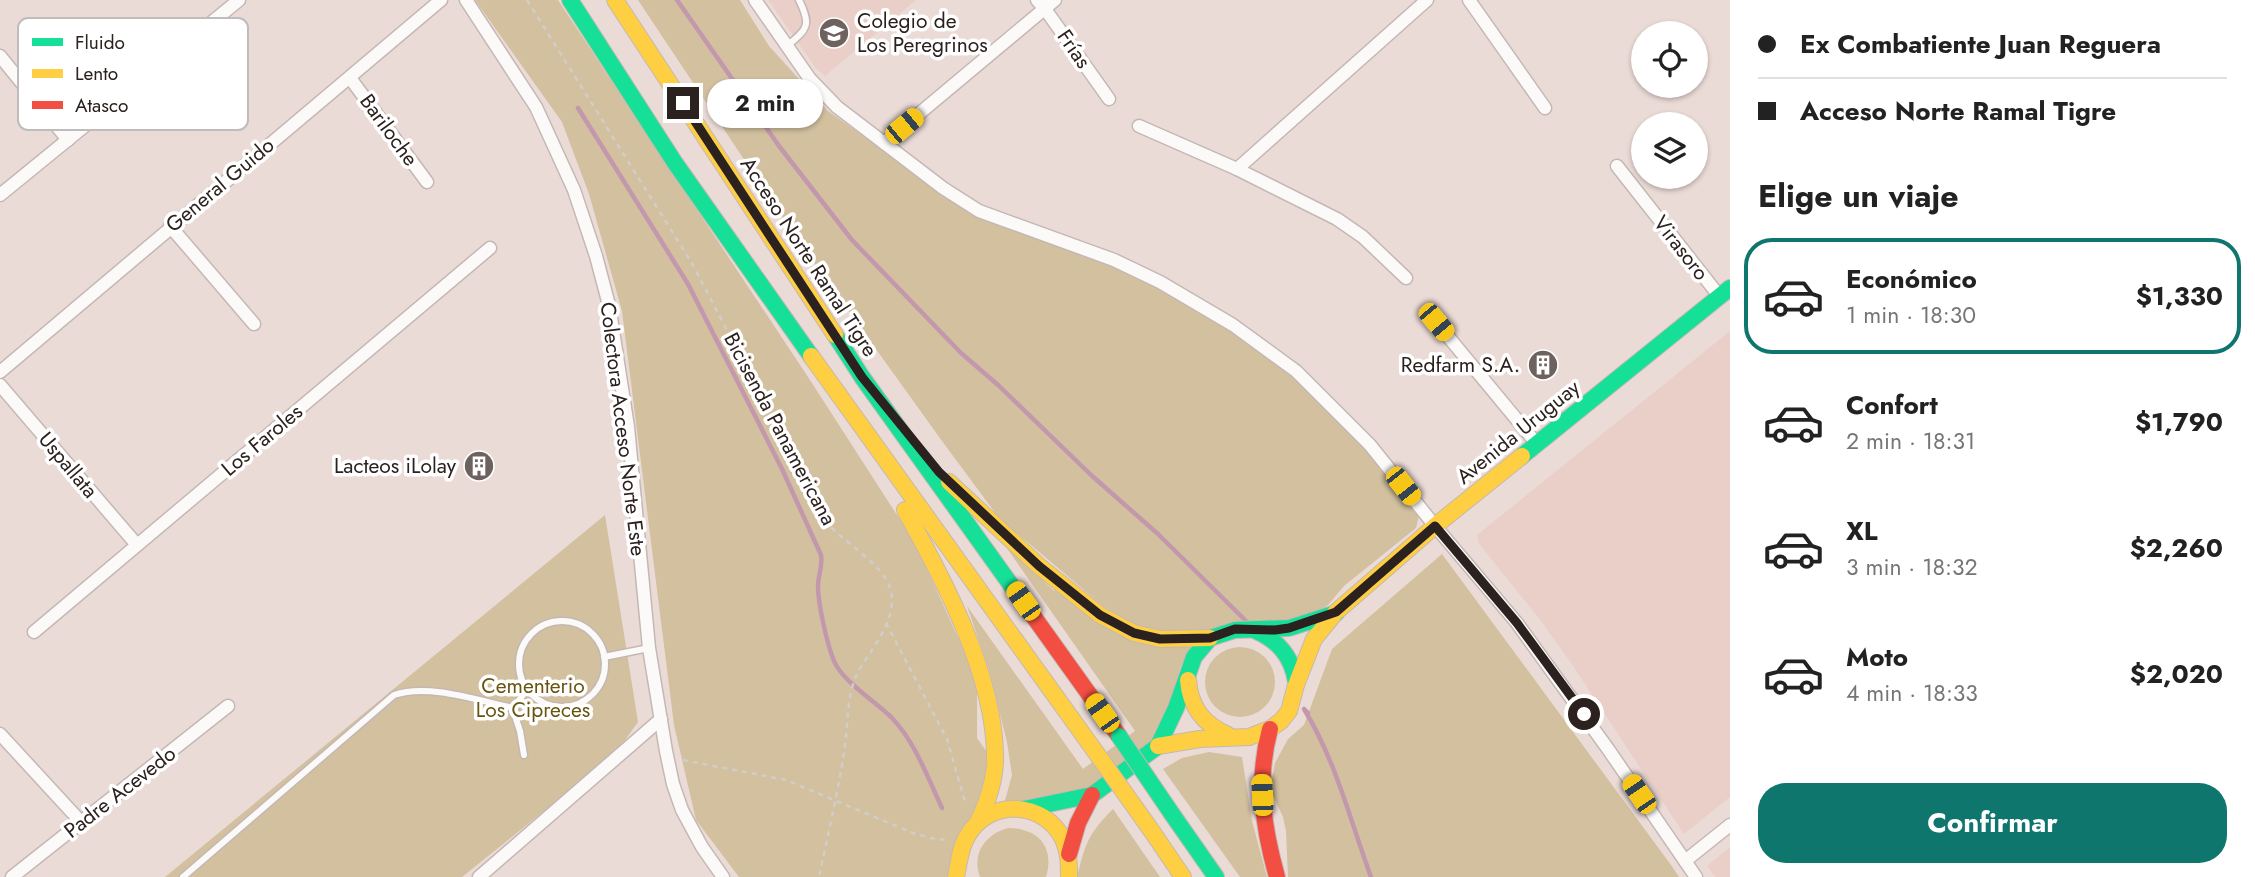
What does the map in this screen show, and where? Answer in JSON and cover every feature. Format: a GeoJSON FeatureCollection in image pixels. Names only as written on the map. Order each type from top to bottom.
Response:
{"type":"FeatureCollection","features":[{"type":"Feature","properties":{"kind":"main road"},"geometry":{"type":"LineString","coordinates":[[570,0],[675,163],[1182,877]]}},
{"type":"Feature","properties":{"kind":"main road","name":"Acceso Norte Ramal Tigre"},"geometry":{"type":"LineString","coordinates":[[615,0],[862,377],[1119,736],[1216,877]]}},
{"type":"Feature","properties":{"kind":"main road","name":"Avenida Uruguay"},"geometry":{"type":"LineString","coordinates":[[1270,729],[1289,710],[1314,639],[1336,612],[1435,526],[1725,292]]}},
{"type":"Feature","properties":{"kind":"main road","name":"Avenida Uruguay"},"geometry":{"type":"LineString","coordinates":[[862,377],[939,472],[1072,594],[1100,615],[1134,633],[1160,639],[1210,638],[1225,632],[1246,629],[1289,628],[1336,612]]}},
{"type":"Feature","properties":{"kind":"main road"},"geometry":{"type":"LineString","coordinates":[[849,410],[930,552],[956,610],[985,692],[995,738],[993,786],[970,832],[959,873]]}},
{"type":"Feature","properties":{"kind":"main road"},"geometry":{"type":"LineString","coordinates":[[1246,629],[1268,636],[1286,652],[1292,662],[1296,685]]}},
{"type":"Feature","properties":{"kind":"main road"},"geometry":{"type":"LineString","coordinates":[[1158,746],[1191,667],[1200,649],[1210,638]]}},
{"type":"Feature","properties":{"kind":"main road"},"geometry":{"type":"LineString","coordinates":[[1191,667],[1188,677],[1190,699],[1200,718],[1217,731],[1239,737]]}},
{"type":"Feature","properties":{"kind":"main road"},"geometry":{"type":"LineString","coordinates":[[970,832],[999,811],[1024,809],[1092,794],[1158,746],[1200,738],[1250,737],[1270,729]]}},
{"type":"Feature","properties":{"kind":"main road"},"geometry":{"type":"LineString","coordinates":[[1270,729],[1261,767],[1263,822],[1277,877]]}},
{"type":"Feature","properties":{"kind":"main road"},"geometry":{"type":"LineString","coordinates":[[1069,854],[1078,822],[1092,794]]}},
{"type":"Feature","properties":{"kind":"main road"},"geometry":{"type":"LineString","coordinates":[[1024,809],[1035,812],[1054,825],[1066,843],[1069,877]]}},
{"type":"Feature","properties":{"kind":"street"},"geometry":{"type":"LineString","coordinates":[[217,18],[239,0]]}},
{"type":"Feature","properties":{"kind":"street","name":"General Guido"},"geometry":{"type":"LineString","coordinates":[[0,372],[441,0]]}},
{"type":"Feature","properties":{"kind":"street","name":"Colectora Acceso Norte Este"},"geometry":{"type":"LineString","coordinates":[[466,0],[536,107],[574,190],[596,256],[609,305],[628,427],[649,648],[667,757],[682,810],[702,847],[723,877]]}},
{"type":"Feature","properties":{"kind":"street"},"geometry":{"type":"LineString","coordinates":[[755,0],[810,79],[837,107],[943,188],[979,211],[1114,260],[1160,282],[1233,325],[1296,371],[1370,445],[1517,623],[1696,877]]}},
{"type":"Feature","properties":{"kind":"street"},"geometry":{"type":"LineString","coordinates":[[1237,169],[1427,0]]}},
{"type":"Feature","properties":{"kind":"street"},"geometry":{"type":"LineString","coordinates":[[1469,0],[1545,108]]}},
{"type":"Feature","properties":{"kind":"street"},"geometry":{"type":"LineString","coordinates":[[884,143],[1046,3]]}},
{"type":"Feature","properties":{"kind":"street","name":"Frías"},"geometry":{"type":"LineString","coordinates":[[1046,3],[1110,99]]}},
{"type":"Feature","properties":{"kind":"street"},"geometry":{"type":"LineString","coordinates":[[0,56],[18,78]]}},
{"type":"Feature","properties":{"kind":"street","name":"Bariloche"},"geometry":{"type":"LineString","coordinates":[[350,78],[427,182]]}},
{"type":"Feature","properties":{"kind":"street"},"geometry":{"type":"LineString","coordinates":[[1139,125],[1237,169],[1337,219],[1363,237],[1406,278]]}},
{"type":"Feature","properties":{"kind":"street"},"geometry":{"type":"LineString","coordinates":[[60,130],[68,140]]}},
{"type":"Feature","properties":{"kind":"street"},"geometry":{"type":"LineString","coordinates":[[0,195],[80,130]]}},
{"type":"Feature","properties":{"kind":"street","name":"Virasoro"},"geometry":{"type":"LineString","coordinates":[[1617,166],[1725,292]]}},
{"type":"Feature","properties":{"kind":"street"},"geometry":{"type":"LineString","coordinates":[[170,226],[254,324]]}},
{"type":"Feature","properties":{"kind":"street","name":"Los Faroles"},"geometry":{"type":"LineString","coordinates":[[34,632],[490,248]]}},
{"type":"Feature","properties":{"kind":"street"},"geometry":{"type":"LineString","coordinates":[[1436,322],[1537,444]]}},
{"type":"Feature","properties":{"kind":"street","name":"Uspallata"},"geometry":{"type":"LineString","coordinates":[[0,384],[137,545]]}},
{"type":"Feature","properties":{"kind":"street","name":"Padre Acevedo"},"geometry":{"type":"LineString","coordinates":[[12,877],[228,706]]}},
{"type":"Feature","properties":{"kind":"street"},"geometry":{"type":"LineString","coordinates":[[479,877],[661,719]]}},
{"type":"Feature","properties":{"kind":"street"},"geometry":{"type":"LineString","coordinates":[[0,734],[81,822]]}},
{"type":"Feature","properties":{"kind":"street"},"geometry":{"type":"LineString","coordinates":[[1685,862],[1730,825]]}},
{"type":"Feature","properties":{"kind":"lane"},"geometry":{"type":"LineString","coordinates":[[787,46],[805,31],[807,24],[799,0]]}},
{"type":"Feature","properties":{"kind":"lane"},"geometry":{"type":"LineString","coordinates":[[560,621],[575,624],[589,631],[599,642],[605,671],[600,685],[591,696],[579,704],[551,706],[538,700],[527,690],[519,661],[523,646],[532,634],[545,625],[560,621]]}},
{"type":"Feature","properties":{"kind":"lane"},"geometry":{"type":"LineString","coordinates":[[604,657],[649,648]]}},
{"type":"Feature","properties":{"kind":"lane"},"geometry":{"type":"LineString","coordinates":[[524,755],[520,731],[513,713],[527,690]]}},
{"type":"Feature","properties":{"kind":"lane"},"geometry":{"type":"LineString","coordinates":[[183,877],[394,695],[405,691],[436,692],[514,708]]}},
{"type":"Feature","properties":{"kind":"path","name":"Bicisenda Panamericana"},"geometry":{"type":"LineString","coordinates":[[527,0],[693,265],[827,523],[837,535],[873,565],[890,588],[890,614],[856,677],[852,691],[845,747],[819,877]]}},
{"type":"Feature","properties":{"kind":"path"},"geometry":{"type":"LineString","coordinates":[[667,757],[786,780],[930,838],[970,832],[967,808],[947,739],[886,623]]}},
{"type":"Feature","properties":{"kind":"shaded area","name":"Colegio de Los Peregrinos"},"geometry":{"type":"Polygon","coordinates":[[[768,0],[916,0],[825,76],[815,67],[768,0]]]}},
{"type":"Feature","properties":{"kind":"shaded area"},"geometry":{"type":"Polygon","coordinates":[[[1730,331],[1730,797],[1684,834],[1571,663],[1479,544],[1477,535],[1730,331]]]}},
{"type":"Feature","properties":{"kind":"shaded area"},"geometry":{"type":"Polygon","coordinates":[[[1730,847],[1730,877],[1715,877],[1707,866],[1730,847]]]}},
{"type":"Feature","properties":{"kind":"green space"},"geometry":{"type":"Polygon","coordinates":[[[475,0],[558,0],[915,543],[977,679],[977,738],[989,755],[991,769],[953,877],[739,877],[696,820],[674,725],[622,311],[589,194],[562,122],[475,0]]]}},
{"type":"Feature","properties":{"kind":"green space"},"geometry":{"type":"Polygon","coordinates":[[[638,0],[740,0],[769,46],[828,111],[978,217],[1117,266],[1214,318],[1294,376],[1331,409],[1420,512],[1416,528],[1344,586],[1328,605],[1311,616],[1208,634],[1151,634],[1103,606],[999,518],[799,242],[638,0]]]}},
{"type":"Feature","properties":{"kind":"green space","name":"Cementerio Los Cipreces"},"geometry":{"type":"Polygon","coordinates":[[[605,515],[638,722],[615,754],[462,877],[165,877],[605,515]]]}},
{"type":"Feature","properties":{"kind":"green space"},"geometry":{"type":"Polygon","coordinates":[[[1004,544],[1053,590],[1194,646],[1181,666],[1171,698],[1149,745],[1090,790],[1004,804],[1012,775],[1007,742],[989,670],[967,606],[1083,769],[1135,731],[1004,544]]]}},
{"type":"Feature","properties":{"kind":"green space"},"geometry":{"type":"Polygon","coordinates":[[[1442,554],[1679,877],[1288,877],[1286,831],[1283,817],[1270,789],[1275,763],[1288,739],[1304,725],[1332,649],[1442,554]]]}},
{"type":"Feature","properties":{"kind":"green space"},"geometry":{"type":"Polygon","coordinates":[[[1247,647],[1260,653],[1269,662],[1273,668],[1273,696],[1265,707],[1254,715],[1233,717],[1215,707],[1207,696],[1205,675],[1215,657],[1226,649],[1247,647]]]}},
{"type":"Feature","properties":{"kind":"green space"},"geometry":{"type":"Polygon","coordinates":[[[1209,752],[1242,757],[1252,821],[1267,877],[1240,877],[1163,769],[1182,758],[1209,752]]]}},
{"type":"Feature","properties":{"kind":"green space"},"geometry":{"type":"Polygon","coordinates":[[[1113,809],[1160,877],[1077,877],[1089,840],[1113,809]]]}},
{"type":"Feature","properties":{"kind":"green space"},"geometry":{"type":"Polygon","coordinates":[[[1008,828],[1028,831],[1042,841],[1048,857],[1046,877],[980,877],[977,860],[982,846],[993,835],[1008,828]]]}},
{"type":"Feature","properties":{"kind":"waterway"},"geometry":{"type":"LineString","coordinates":[[677,0],[779,146],[852,240],[961,353],[1158,534],[1246,621]]}},
{"type":"Feature","properties":{"kind":"waterway"},"geometry":{"type":"LineString","coordinates":[[578,108],[688,284],[782,469],[821,555],[818,586],[820,603],[826,635],[838,669],[892,718],[908,738],[942,808]]}},
{"type":"Feature","properties":{"kind":"waterway"},"geometry":{"type":"LineString","coordinates":[[1308,713],[1304,709],[1334,770],[1371,877]]}},
{"type":"Feature","properties":{"kind":"traffic: fast"},"geometry":{"type":"LineString","coordinates":[[570,0],[675,163],[811,356]]}},
{"type":"Feature","properties":{"kind":"traffic: fast"},"geometry":{"type":"LineString","coordinates":[[1522,456],[1730,288]]}},
{"type":"Feature","properties":{"kind":"traffic: fast"},"geometry":{"type":"LineString","coordinates":[[835,335],[862,377],[1026,606]]}},
{"type":"Feature","properties":{"kind":"traffic: fast"},"geometry":{"type":"LineString","coordinates":[[1024,809],[1092,795],[1158,746],[1176,708],[1194,657],[1210,638],[1235,630],[1289,628],[1336,613]]}},
{"type":"Feature","properties":{"kind":"traffic: fast"},"geometry":{"type":"LineString","coordinates":[[1256,631],[1283,651],[1296,682]]}},
{"type":"Feature","properties":{"kind":"traffic: fast"},"geometry":{"type":"LineString","coordinates":[[1119,736],[1172,814]]}},
{"type":"Feature","properties":{"kind":"traffic: fast"},"geometry":{"type":"LineString","coordinates":[[1172,814],[1216,877]]}},
{"type":"Feature","properties":{"kind":"traffic: slow"},"geometry":{"type":"LineString","coordinates":[[615,0],[835,335]]}},
{"type":"Feature","properties":{"kind":"traffic: slow"},"geometry":{"type":"LineString","coordinates":[[811,356],[1097,754]]}},
{"type":"Feature","properties":{"kind":"traffic: slow"},"geometry":{"type":"LineString","coordinates":[[1158,746],[1200,739],[1249,737],[1270,729],[1281,721],[1289,711],[1314,639],[1336,612],[1435,526],[1522,456]]}},
{"type":"Feature","properties":{"kind":"traffic: slow"},"geometry":{"type":"LineString","coordinates":[[949,482],[1039,566],[1100,615],[1134,633],[1160,639],[1210,638]]}},
{"type":"Feature","properties":{"kind":"traffic: slow"},"geometry":{"type":"LineString","coordinates":[[905,510],[964,628],[986,692],[995,764],[991,790],[978,822]]}},
{"type":"Feature","properties":{"kind":"traffic: slow"},"geometry":{"type":"LineString","coordinates":[[1188,680],[1189,690],[1199,713],[1211,726],[1228,735]]}},
{"type":"Feature","properties":{"kind":"traffic: slow"},"geometry":{"type":"LineString","coordinates":[[1097,754],[1151,830]]}},
{"type":"Feature","properties":{"kind":"traffic: slow"},"geometry":{"type":"LineString","coordinates":[[956,877],[963,845],[978,823],[989,815],[1017,809],[1030,811],[1054,826],[1066,849],[1069,877]]}},
{"type":"Feature","properties":{"kind":"traffic: slow"},"geometry":{"type":"LineString","coordinates":[[1151,830],[1183,877]]}},
{"type":"Feature","properties":{"kind":"traffic: jam"},"geometry":{"type":"LineString","coordinates":[[1026,606],[1119,736]]}},
{"type":"Feature","properties":{"kind":"traffic: jam"},"geometry":{"type":"LineString","coordinates":[[1270,729],[1262,785],[1265,822],[1277,877]]}},
{"type":"Feature","properties":{"kind":"traffic: jam"},"geometry":{"type":"LineString","coordinates":[[1069,854],[1078,823],[1092,795]]}},
{"type":"Feature","properties":{"kind":"place","name":"Colegio de Los Peregrinos"},"geometry":{"type":"Point","coordinates":[834,33]}},
{"type":"Feature","properties":{"kind":"place","name":"Redfarm S.A."},"geometry":{"type":"Point","coordinates":[1543,365]}},
{"type":"Feature","properties":{"kind":"place","name":"Lacteos iLolay"},"geometry":{"type":"Point","coordinates":[479,466]}},
{"type":"Feature","properties":{"kind":"route"},"geometry":{"type":"LineString","coordinates":[[683,103],[862,377],[939,472],[1039,566],[1100,615],[1134,633],[1160,639],[1210,638],[1235,629],[1289,628],[1336,612],[1435,526],[1517,623],[1584,714]]}}]}
